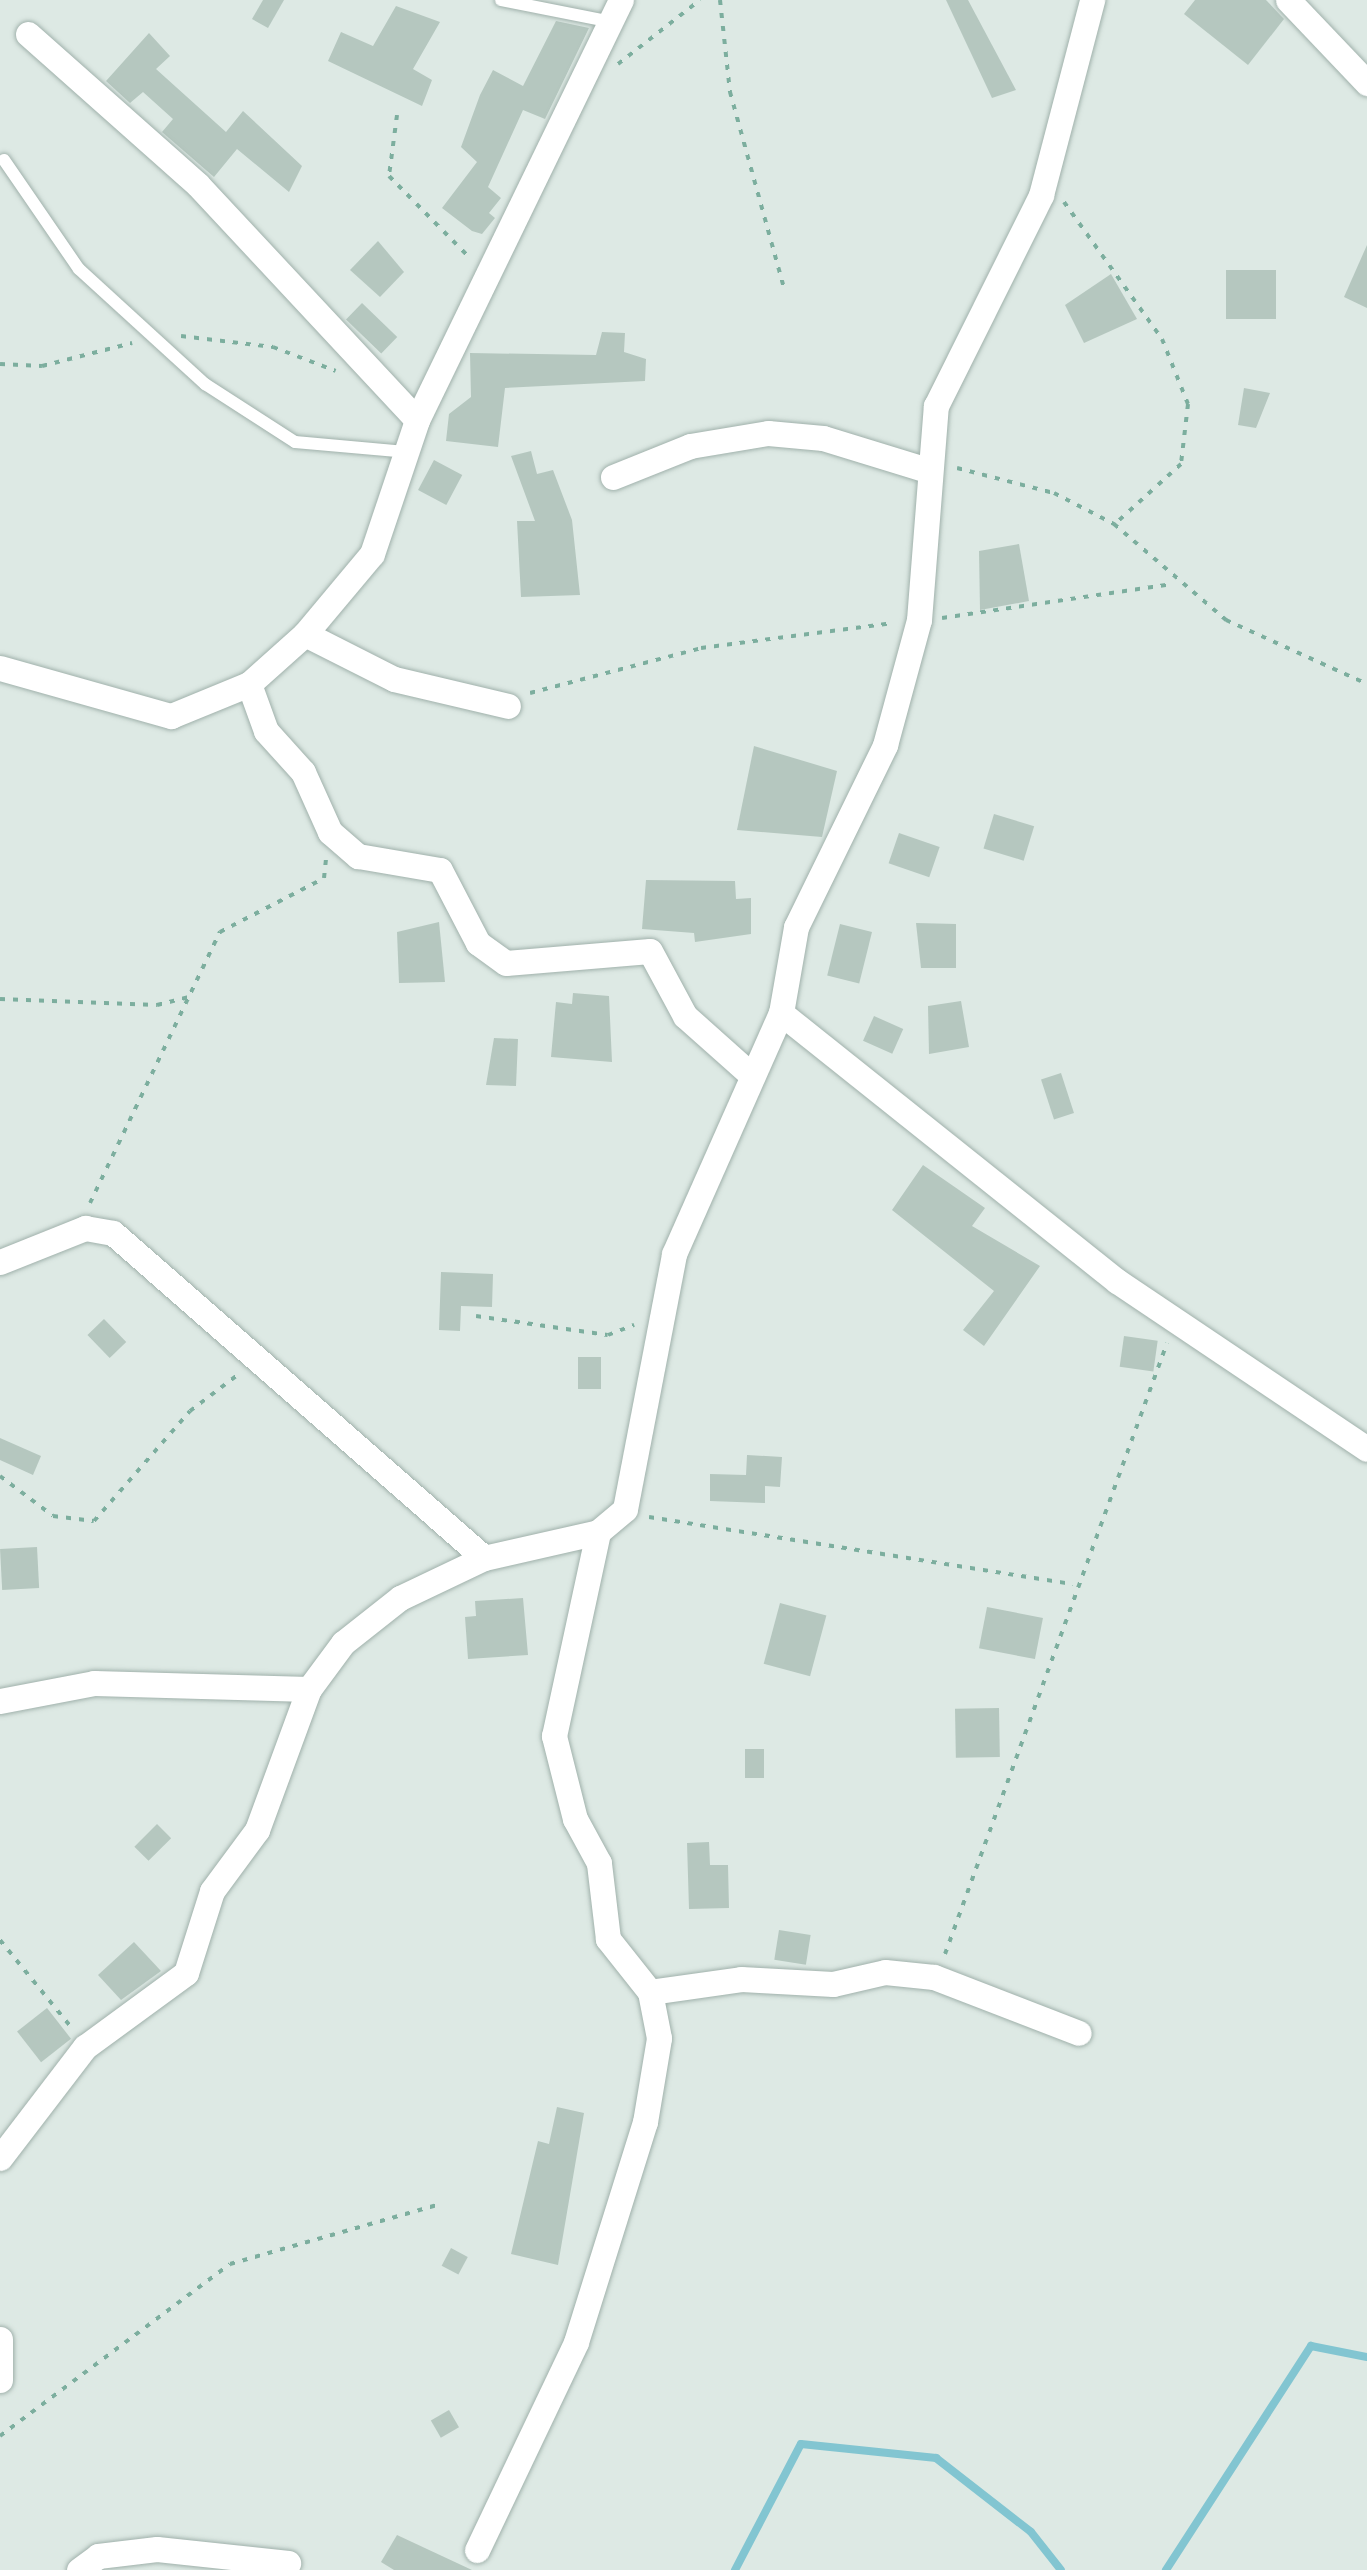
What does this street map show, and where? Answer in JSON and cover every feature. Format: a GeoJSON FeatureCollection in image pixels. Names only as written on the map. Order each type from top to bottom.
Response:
{"type":"FeatureCollection","features":[{"type":"Feature","properties":{"kind":"street"},"geometry":{"type":"LineString","coordinates":[[0,2158],[86,2047],[186,1973],[212,1890],[257,1830],[309,1689],[371,1618],[484,1558],[598,1532],[625,1509],[660,1311],[749,1073],[781,1013],[796,928],[885,744],[919,620],[928,466],[948,372],[1040,194],[1092,0]]}},
{"type":"Feature","properties":{"kind":"street"},"geometry":{"type":"LineString","coordinates":[[1288,0],[1367,83]]}},
{"type":"Feature","properties":{"kind":"street"},"geometry":{"type":"LineString","coordinates":[[0,668],[171,716],[248,684],[305,634],[372,554],[417,420],[486,273],[594,71],[616,11]]}},
{"type":"Feature","properties":{"kind":"street"},"geometry":{"type":"LineString","coordinates":[[28,34],[198,186],[380,388],[417,420]]}},
{"type":"Feature","properties":{"kind":"street"},"geometry":{"type":"LineString","coordinates":[[613,477],[690,446],[768,432],[823,438],[928,466]]}},
{"type":"Feature","properties":{"kind":"street"},"geometry":{"type":"LineString","coordinates":[[305,634],[394,679],[508,706]]}},
{"type":"Feature","properties":{"kind":"street"},"geometry":{"type":"LineString","coordinates":[[248,684],[266,731],[303,772],[330,832],[358,856],[440,870],[478,944],[506,963],[650,951],[685,1016],[749,1073]]}},
{"type":"Feature","properties":{"kind":"street"},"geometry":{"type":"LineString","coordinates":[[781,1013],[1117,1282],[1174,1314],[1367,1449]]}},
{"type":"Feature","properties":{"kind":"street"},"geometry":{"type":"LineString","coordinates":[[0,1262],[85,1228],[140,1252],[253,1363],[484,1558]]}},
{"type":"Feature","properties":{"kind":"street"},"geometry":{"type":"LineString","coordinates":[[478,2550],[576,2342],[645,2122],[659,2038],[650,1992],[608,1939],[599,1864],[575,1819],[554,1736],[598,1532]]}},
{"type":"Feature","properties":{"kind":"street"},"geometry":{"type":"LineString","coordinates":[[0,1702],[94,1683],[309,1689]]}},
{"type":"Feature","properties":{"kind":"street"},"geometry":{"type":"LineString","coordinates":[[650,1992],[741,1979],[934,1977],[1079,2032]]}},
{"type":"Feature","properties":{"kind":"street"},"geometry":{"type":"LineString","coordinates":[[0,2339],[0,2380]]}},
{"type":"Feature","properties":{"kind":"street"},"geometry":{"type":"LineString","coordinates":[[79,2570],[98,2556],[157,2549],[288,2564]]}},
{"type":"Feature","properties":{"kind":"lane"},"geometry":{"type":"LineString","coordinates":[[500,0],[616,11]]}},
{"type":"Feature","properties":{"kind":"lane"},"geometry":{"type":"LineString","coordinates":[[4,160],[79,269],[158,336],[206,384],[296,442],[409,452]]}},
{"type":"Feature","properties":{"kind":"path"},"geometry":{"type":"LineString","coordinates":[[594,71],[632,59],[700,0]]}},
{"type":"Feature","properties":{"kind":"path"},"geometry":{"type":"LineString","coordinates":[[720,0],[730,92],[784,288]]}},
{"type":"Feature","properties":{"kind":"path"},"geometry":{"type":"LineString","coordinates":[[396,115],[389,176],[486,273]]}},
{"type":"Feature","properties":{"kind":"path"},"geometry":{"type":"LineString","coordinates":[[1040,194],[1074,206],[1183,377],[1181,464],[1114,524]]}},
{"type":"Feature","properties":{"kind":"path"},"geometry":{"type":"LineString","coordinates":[[0,364],[42,366],[158,336],[272,347],[380,388]]}},
{"type":"Feature","properties":{"kind":"path"},"geometry":{"type":"LineString","coordinates":[[928,466],[1054,494],[1114,524],[1174,584],[1226,620],[1367,684]]}},
{"type":"Feature","properties":{"kind":"path"},"geometry":{"type":"LineString","coordinates":[[508,706],[701,648],[1174,584]]}},
{"type":"Feature","properties":{"kind":"path"},"geometry":{"type":"LineString","coordinates":[[85,1228],[91,1196],[220,932],[324,878],[330,832]]}},
{"type":"Feature","properties":{"kind":"path"},"geometry":{"type":"LineString","coordinates":[[0,999],[157,1006],[191,997]]}},
{"type":"Feature","properties":{"kind":"path"},"geometry":{"type":"LineString","coordinates":[[476,1316],[608,1335],[660,1311]]}},
{"type":"Feature","properties":{"kind":"path"},"geometry":{"type":"LineString","coordinates":[[934,1977],[1074,1584],[1122,1479],[1174,1314]]}},
{"type":"Feature","properties":{"kind":"path"},"geometry":{"type":"LineString","coordinates":[[0,1476],[53,1516],[94,1522],[190,1411],[253,1363]]}},
{"type":"Feature","properties":{"kind":"path"},"geometry":{"type":"LineString","coordinates":[[625,1509],[1074,1584]]}},
{"type":"Feature","properties":{"kind":"path"},"geometry":{"type":"LineString","coordinates":[[0,1940],[86,2047]]}},
{"type":"Feature","properties":{"kind":"path"},"geometry":{"type":"LineString","coordinates":[[0,2436],[230,2264],[440,2204]]}},
{"type":"Feature","properties":{"kind":"building"},"geometry":{"type":"Polygon","coordinates":[[[263,0],[284,0],[268,28],[252,19],[263,0]]]}},
{"type":"Feature","properties":{"kind":"building"},"geometry":{"type":"Polygon","coordinates":[[[946,0],[968,0],[1016,90],[992,98],[946,0]]]}},
{"type":"Feature","properties":{"kind":"building"},"geometry":{"type":"Polygon","coordinates":[[[1195,0],[1266,0],[1284,19],[1248,65],[1184,14],[1195,0]]]}},
{"type":"Feature","properties":{"kind":"building"},"geometry":{"type":"Polygon","coordinates":[[[396,6],[440,22],[413,69],[432,80],[422,106],[328,61],[341,32],[373,46],[396,6]]]}},
{"type":"Feature","properties":{"kind":"building"},"geometry":{"type":"Polygon","coordinates":[[[556,21],[589,28],[545,119],[523,110],[488,187],[501,198],[489,213],[495,218],[482,234],[472,231],[442,208],[477,162],[461,147],[480,95],[493,70],[523,86],[556,21]]]}},
{"type":"Feature","properties":{"kind":"building"},"geometry":{"type":"Polygon","coordinates":[[[149,33],[170,56],[156,69],[226,132],[243,111],[302,166],[289,192],[237,149],[214,177],[162,132],[173,119],[143,92],[130,103],[106,81],[149,33]]]}},
{"type":"Feature","properties":{"kind":"building"},"geometry":{"type":"Polygon","coordinates":[[[378,241],[404,272],[380,297],[350,270],[378,241]]]}},
{"type":"Feature","properties":{"kind":"building"},"geometry":{"type":"Polygon","coordinates":[[[1367,245],[1367,308],[1344,297],[1367,245]]]}},
{"type":"Feature","properties":{"kind":"building"},"geometry":{"type":"Polygon","coordinates":[[[1226,270],[1276,270],[1276,319],[1226,319],[1226,270]]]}},
{"type":"Feature","properties":{"kind":"building"},"geometry":{"type":"Polygon","coordinates":[[[1111,274],[1137,319],[1084,343],[1065,305],[1111,274]]]}},
{"type":"Feature","properties":{"kind":"building"},"geometry":{"type":"Polygon","coordinates":[[[362,303],[397,337],[381,354],[346,320],[362,303]]]}},
{"type":"Feature","properties":{"kind":"building"},"geometry":{"type":"Polygon","coordinates":[[[602,332],[625,333],[624,352],[646,359],[645,381],[505,388],[498,447],[446,441],[449,414],[471,397],[470,353],[596,355],[602,332]]]}},
{"type":"Feature","properties":{"kind":"building"},"geometry":{"type":"Polygon","coordinates":[[[1244,388],[1270,393],[1256,428],[1238,425],[1244,388]]]}},
{"type":"Feature","properties":{"kind":"building"},"geometry":{"type":"Polygon","coordinates":[[[531,451],[537,474],[553,470],[572,520],[580,595],[521,597],[517,521],[535,521],[511,456],[531,451]]]}},
{"type":"Feature","properties":{"kind":"building"},"geometry":{"type":"Polygon","coordinates":[[[434,460],[462,475],[446,505],[418,490],[434,460]]]}},
{"type":"Feature","properties":{"kind":"building"},"geometry":{"type":"Polygon","coordinates":[[[1019,544],[1029,601],[980,610],[979,551],[1019,544]]]}},
{"type":"Feature","properties":{"kind":"building"},"geometry":{"type":"Polygon","coordinates":[[[754,746],[837,771],[822,837],[737,830],[754,746]]]}},
{"type":"Feature","properties":{"kind":"building"},"geometry":{"type":"Polygon","coordinates":[[[994,814],[1034,826],[1024,861],[983,848],[994,814]]]}},
{"type":"Feature","properties":{"kind":"building"},"geometry":{"type":"Polygon","coordinates":[[[899,833],[940,847],[929,877],[889,863],[899,833]]]}},
{"type":"Feature","properties":{"kind":"building"},"geometry":{"type":"Polygon","coordinates":[[[646,880],[735,881],[736,899],[751,898],[751,934],[695,942],[694,933],[642,929],[646,880]]]}},
{"type":"Feature","properties":{"kind":"building"},"geometry":{"type":"Polygon","coordinates":[[[439,922],[445,982],[399,983],[397,932],[439,922]]]}},
{"type":"Feature","properties":{"kind":"building"},"geometry":{"type":"Polygon","coordinates":[[[916,923],[956,924],[956,968],[921,968],[916,923]]]}},
{"type":"Feature","properties":{"kind":"building"},"geometry":{"type":"Polygon","coordinates":[[[840,924],[872,932],[859,983],[827,975],[840,924]]]}},
{"type":"Feature","properties":{"kind":"building"},"geometry":{"type":"Polygon","coordinates":[[[573,993],[609,996],[612,1062],[551,1057],[556,1002],[572,1004],[573,993]]]}},
{"type":"Feature","properties":{"kind":"building"},"geometry":{"type":"Polygon","coordinates":[[[961,1001],[969,1047],[929,1054],[928,1006],[961,1001]]]}},
{"type":"Feature","properties":{"kind":"building"},"geometry":{"type":"Polygon","coordinates":[[[874,1016],[903,1029],[892,1054],[863,1041],[874,1016]]]}},
{"type":"Feature","properties":{"kind":"building"},"geometry":{"type":"Polygon","coordinates":[[[494,1038],[518,1039],[516,1086],[486,1085],[494,1038]]]}},
{"type":"Feature","properties":{"kind":"building"},"geometry":{"type":"Polygon","coordinates":[[[1061,1073],[1074,1113],[1054,1119],[1041,1079],[1061,1073]]]}},
{"type":"Feature","properties":{"kind":"building"},"geometry":{"type":"Polygon","coordinates":[[[923,1165],[985,1208],[972,1226],[1040,1266],[984,1346],[963,1330],[994,1291],[892,1210],[923,1165]]]}},
{"type":"Feature","properties":{"kind":"building"},"geometry":{"type":"Polygon","coordinates":[[[441,1272],[493,1274],[492,1307],[461,1306],[460,1331],[439,1330],[441,1272]]]}},
{"type":"Feature","properties":{"kind":"building"},"geometry":{"type":"Polygon","coordinates":[[[104,1319],[126,1342],[110,1358],[87,1335],[104,1319]]]}},
{"type":"Feature","properties":{"kind":"building"},"geometry":{"type":"Polygon","coordinates":[[[1124,1336],[1158,1341],[1153,1371],[1120,1367],[1124,1336]]]}},
{"type":"Feature","properties":{"kind":"building"},"geometry":{"type":"Polygon","coordinates":[[[578,1357],[601,1357],[601,1389],[578,1389],[578,1357]]]}},
{"type":"Feature","properties":{"kind":"building"},"geometry":{"type":"Polygon","coordinates":[[[0,1438],[41,1456],[33,1475],[0,1460],[0,1438]]]}},
{"type":"Feature","properties":{"kind":"building"},"geometry":{"type":"Polygon","coordinates":[[[747,1455],[782,1457],[780,1487],[765,1486],[765,1503],[710,1501],[710,1474],[746,1475],[747,1455]]]}},
{"type":"Feature","properties":{"kind":"building"},"geometry":{"type":"Polygon","coordinates":[[[37,1547],[39,1588],[2,1590],[0,1549],[37,1547]]]}},
{"type":"Feature","properties":{"kind":"building"},"geometry":{"type":"Polygon","coordinates":[[[523,1598],[528,1655],[468,1659],[465,1617],[476,1616],[475,1601],[523,1598]]]}},
{"type":"Feature","properties":{"kind":"building"},"geometry":{"type":"Polygon","coordinates":[[[780,1603],[826,1615],[810,1676],[764,1664],[780,1603]]]}},
{"type":"Feature","properties":{"kind":"building"},"geometry":{"type":"Polygon","coordinates":[[[987,1607],[1043,1618],[1035,1659],[979,1648],[987,1607]]]}},
{"type":"Feature","properties":{"kind":"building"},"geometry":{"type":"Polygon","coordinates":[[[999,1708],[1000,1757],[956,1758],[955,1709],[999,1708]]]}},
{"type":"Feature","properties":{"kind":"building"},"geometry":{"type":"Polygon","coordinates":[[[745,1749],[764,1749],[764,1778],[745,1778],[745,1749]]]}},
{"type":"Feature","properties":{"kind":"building"},"geometry":{"type":"Polygon","coordinates":[[[157,1824],[171,1838],[149,1861],[134,1847],[157,1824]]]}},
{"type":"Feature","properties":{"kind":"building"},"geometry":{"type":"Polygon","coordinates":[[[709,1842],[710,1865],[728,1865],[729,1908],[689,1909],[687,1843],[709,1842]]]}},
{"type":"Feature","properties":{"kind":"building"},"geometry":{"type":"Polygon","coordinates":[[[779,1930],[811,1935],[806,1965],[774,1960],[779,1930]]]}},
{"type":"Feature","properties":{"kind":"building"},"geometry":{"type":"Polygon","coordinates":[[[134,1942],[161,1971],[121,2000],[98,1975],[134,1942]]]}},
{"type":"Feature","properties":{"kind":"building"},"geometry":{"type":"Polygon","coordinates":[[[47,2008],[71,2039],[41,2062],[17,2031],[47,2008]]]}},
{"type":"Feature","properties":{"kind":"building"},"geometry":{"type":"Polygon","coordinates":[[[557,2107],[584,2113],[558,2265],[511,2254],[538,2141],[549,2144],[557,2107]]]}},
{"type":"Feature","properties":{"kind":"building"},"geometry":{"type":"Polygon","coordinates":[[[451,2248],[468,2257],[458,2275],[442,2266],[451,2248]]]}},
{"type":"Feature","properties":{"kind":"building"},"geometry":{"type":"Polygon","coordinates":[[[449,2410],[459,2427],[441,2438],[431,2420],[449,2410]]]}},
{"type":"Feature","properties":{"kind":"building"},"geometry":{"type":"Polygon","coordinates":[[[397,2535],[472,2570],[394,2570],[381,2562],[397,2535]]]}},
{"type":"Feature","properties":{"kind":"waterway"},"geometry":{"type":"LineString","coordinates":[[1166,2570],[1311,2346],[1367,2357]]}},
{"type":"Feature","properties":{"kind":"waterway"},"geometry":{"type":"LineString","coordinates":[[735,2570],[801,2444],[936,2458],[1031,2532],[1061,2570]]}}]}
